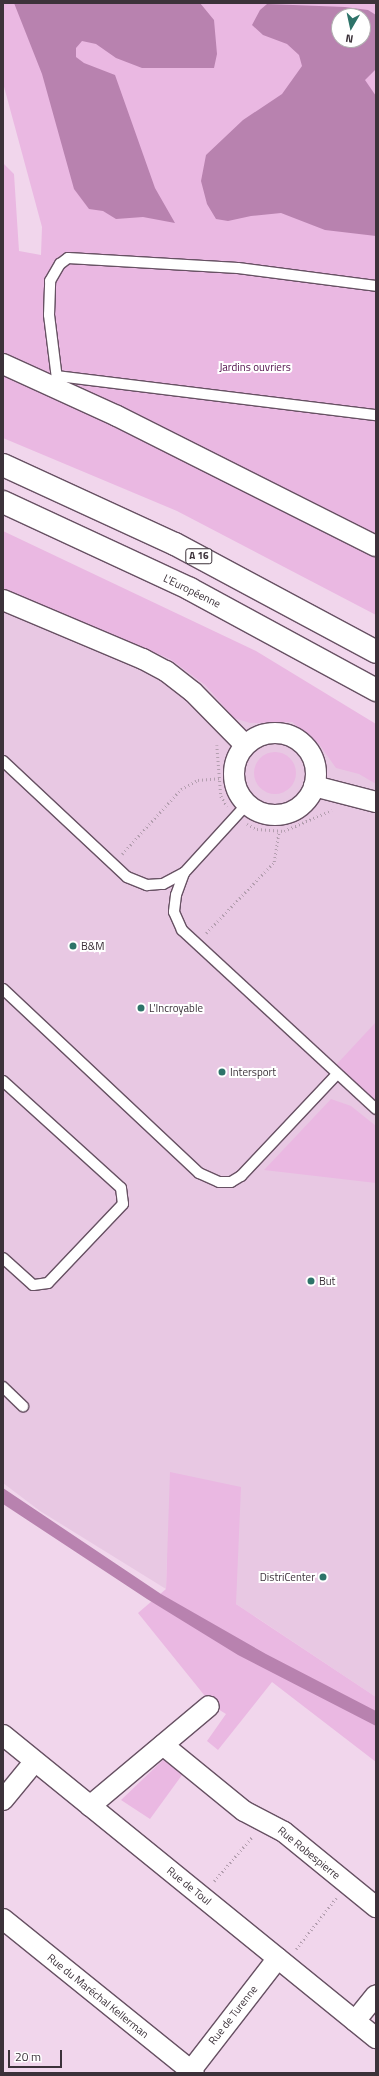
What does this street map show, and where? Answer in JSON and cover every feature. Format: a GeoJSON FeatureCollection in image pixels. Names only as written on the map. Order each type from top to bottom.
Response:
{"type":"FeatureCollection","features":[{"type":"Feature","properties":{"kind":"highway","name":"A 16"},"geometry":{"type":"LineString","coordinates":[[3,465],[175,544],[376,652]]}},
{"type":"Feature","properties":{"kind":"highway","name":"L'Européenne"},"geometry":{"type":"LineString","coordinates":[[3,502],[190,589],[376,690]]}},
{"type":"Feature","properties":{"kind":"street"},"geometry":{"type":"LineString","coordinates":[[3,364],[57,381],[375,544]]}},
{"type":"Feature","properties":{"kind":"street"},"geometry":{"type":"LineString","coordinates":[[3,600],[143,659],[166,671],[193,692],[246,745]]}},
{"type":"Feature","properties":{"kind":"street"},"geometry":{"type":"LineString","coordinates":[[268,733],[281,733],[293,737],[304,745],[311,755],[315,767],[314,786],[305,802],[285,814],[262,813],[242,809],[234,778],[236,760],[246,745],[268,733]]}},
{"type":"Feature","properties":{"kind":"street"},"geometry":{"type":"LineString","coordinates":[[314,786],[376,802]]}},
{"type":"Feature","properties":{"kind":"street"},"geometry":{"type":"LineString","coordinates":[[90,1806],[209,1706]]}},
{"type":"Feature","properties":{"kind":"street","name":"Rue de Toul"},"geometry":{"type":"LineString","coordinates":[[3,1735],[376,2038]]}},
{"type":"Feature","properties":{"kind":"street","name":"Rue Robespierre"},"geometry":{"type":"LineString","coordinates":[[163,1745],[244,1811],[266,1821],[284,1832],[376,1907]]}},
{"type":"Feature","properties":{"kind":"street"},"geometry":{"type":"LineString","coordinates":[[3,1800],[35,1761]]}},
{"type":"Feature","properties":{"kind":"street","name":"Rue du Maréchal Kellerman"},"geometry":{"type":"LineString","coordinates":[[3,1919],[191,2072]]}},
{"type":"Feature","properties":{"kind":"street","name":"Rue de Turenne"},"geometry":{"type":"LineString","coordinates":[[191,2072],[281,1961]]}},
{"type":"Feature","properties":{"kind":"street"},"geometry":{"type":"LineString","coordinates":[[355,2021],[376,1995]]}},
{"type":"Feature","properties":{"kind":"lane"},"geometry":{"type":"LineString","coordinates":[[376,286],[238,268],[68,258],[60,264],[50,281],[48,315],[57,381],[376,415]]}},
{"type":"Feature","properties":{"kind":"lane"},"geometry":{"type":"LineString","coordinates":[[3,761],[133,881],[147,885],[163,884],[184,874]]}},
{"type":"Feature","properties":{"kind":"lane"},"geometry":{"type":"LineString","coordinates":[[242,809],[184,874],[176,895],[174,912],[177,924],[196,944],[376,1109]]}},
{"type":"Feature","properties":{"kind":"lane"},"geometry":{"type":"LineString","coordinates":[[3,989],[199,1173],[219,1182],[231,1182],[241,1176],[337,1074]]}},
{"type":"Feature","properties":{"kind":"lane"},"geometry":{"type":"LineString","coordinates":[[3,1080],[121,1188],[123,1204],[48,1283],[33,1285],[3,1258]]}},
{"type":"Feature","properties":{"kind":"lane"},"geometry":{"type":"LineString","coordinates":[[3,1387],[23,1406]]}},
{"type":"Feature","properties":{"kind":"path"},"geometry":{"type":"LineString","coordinates":[[214,740],[219,750],[219,778],[224,802],[242,809],[251,827],[279,831],[293,828],[323,813],[338,810]]}},
{"type":"Feature","properties":{"kind":"path"},"geometry":{"type":"LineString","coordinates":[[113,864],[181,790],[198,780],[219,778]]}},
{"type":"Feature","properties":{"kind":"path"},"geometry":{"type":"LineString","coordinates":[[196,944],[274,862],[279,831]]}},
{"type":"Feature","properties":{"kind":"path"},"geometry":{"type":"LineString","coordinates":[[201,1896],[266,1821]]}},
{"type":"Feature","properties":{"kind":"path"},"geometry":{"type":"LineString","coordinates":[[281,1961],[347,1883]]}},
{"type":"Feature","properties":{"kind":"shaded area"},"geometry":{"type":"Polygon","coordinates":[[[14,3],[200,3],[214,20],[217,54],[214,68],[142,68],[116,58],[96,44],[82,41],[76,48],[76,57],[84,63],[115,75],[155,188],[175,223],[143,217],[116,219],[103,211],[89,209],[74,189],[42,74],[14,3]]]}},
{"type":"Feature","properties":{"kind":"shaded area"},"geometry":{"type":"Polygon","coordinates":[[[267,4],[353,8],[331,8],[331,48],[371,48],[371,12],[376,15],[376,69],[365,80],[376,96],[376,236],[325,230],[281,213],[251,216],[228,221],[216,219],[207,204],[201,181],[206,155],[243,120],[282,94],[302,66],[299,55],[287,44],[263,35],[252,25],[260,10],[267,4]]]}},
{"type":"Feature","properties":{"kind":"shaded area"},"geometry":{"type":"Polygon","coordinates":[[[3,590],[170,659],[205,685],[234,718],[291,722],[376,752],[376,1697],[167,1558],[166,1589],[40,1511],[3,1483],[3,590]]]}},
{"type":"Feature","properties":{"kind":"shaded area"},"geometry":{"type":"Polygon","coordinates":[[[3,1488],[161,1594],[266,1654],[376,1711],[376,1726],[238,1655],[147,1599],[3,1504],[3,1488]]]}},
{"type":"Feature","properties":{"kind":"green space","name":"Jardins ouvriers"},"geometry":{"type":"Polygon","coordinates":[[[3,3],[376,3],[376,615],[177,511],[3,438],[3,163],[14,174],[19,251],[41,255],[42,227],[3,83],[3,3]]]}},
{"type":"Feature","properties":{"kind":"green space"},"geometry":{"type":"Polygon","coordinates":[[[3,531],[256,651],[376,724],[376,784],[359,774],[336,768],[319,744],[292,722],[250,723],[234,718],[205,685],[170,659],[3,590],[3,531]]]}},
{"type":"Feature","properties":{"kind":"green space"},"geometry":{"type":"Polygon","coordinates":[[[271,752],[279,752],[290,758],[296,769],[296,777],[290,788],[279,794],[271,794],[260,788],[254,777],[254,769],[260,758],[271,752]]]}},
{"type":"Feature","properties":{"kind":"green space"},"geometry":{"type":"Polygon","coordinates":[[[376,1022],[376,1102],[336,1065],[376,1022]]]}},
{"type":"Feature","properties":{"kind":"green space"},"geometry":{"type":"Polygon","coordinates":[[[331,1099],[351,1106],[376,1126],[376,1183],[264,1170],[331,1099]]]}},
{"type":"Feature","properties":{"kind":"green space"},"geometry":{"type":"Polygon","coordinates":[[[170,1472],[241,1487],[236,1604],[376,1697],[376,1762],[272,1682],[218,1750],[207,1741],[226,1714],[213,1706],[138,1613],[166,1589],[170,1472]]]}},
{"type":"Feature","properties":{"kind":"green space"},"geometry":{"type":"Polygon","coordinates":[[[164,1759],[182,1775],[150,1819],[121,1800],[164,1759]]]}},
{"type":"Feature","properties":{"kind":"place","name":"B&M"},"geometry":{"type":"Point","coordinates":[73,946]}},
{"type":"Feature","properties":{"kind":"place","name":"L'Incroyable"},"geometry":{"type":"Point","coordinates":[141,1008]}},
{"type":"Feature","properties":{"kind":"place","name":"Intersport"},"geometry":{"type":"Point","coordinates":[222,1072]}},
{"type":"Feature","properties":{"kind":"place","name":"But"},"geometry":{"type":"Point","coordinates":[311,1281]}},
{"type":"Feature","properties":{"kind":"place","name":"DistriCenter"},"geometry":{"type":"Point","coordinates":[323,1577]}}]}
